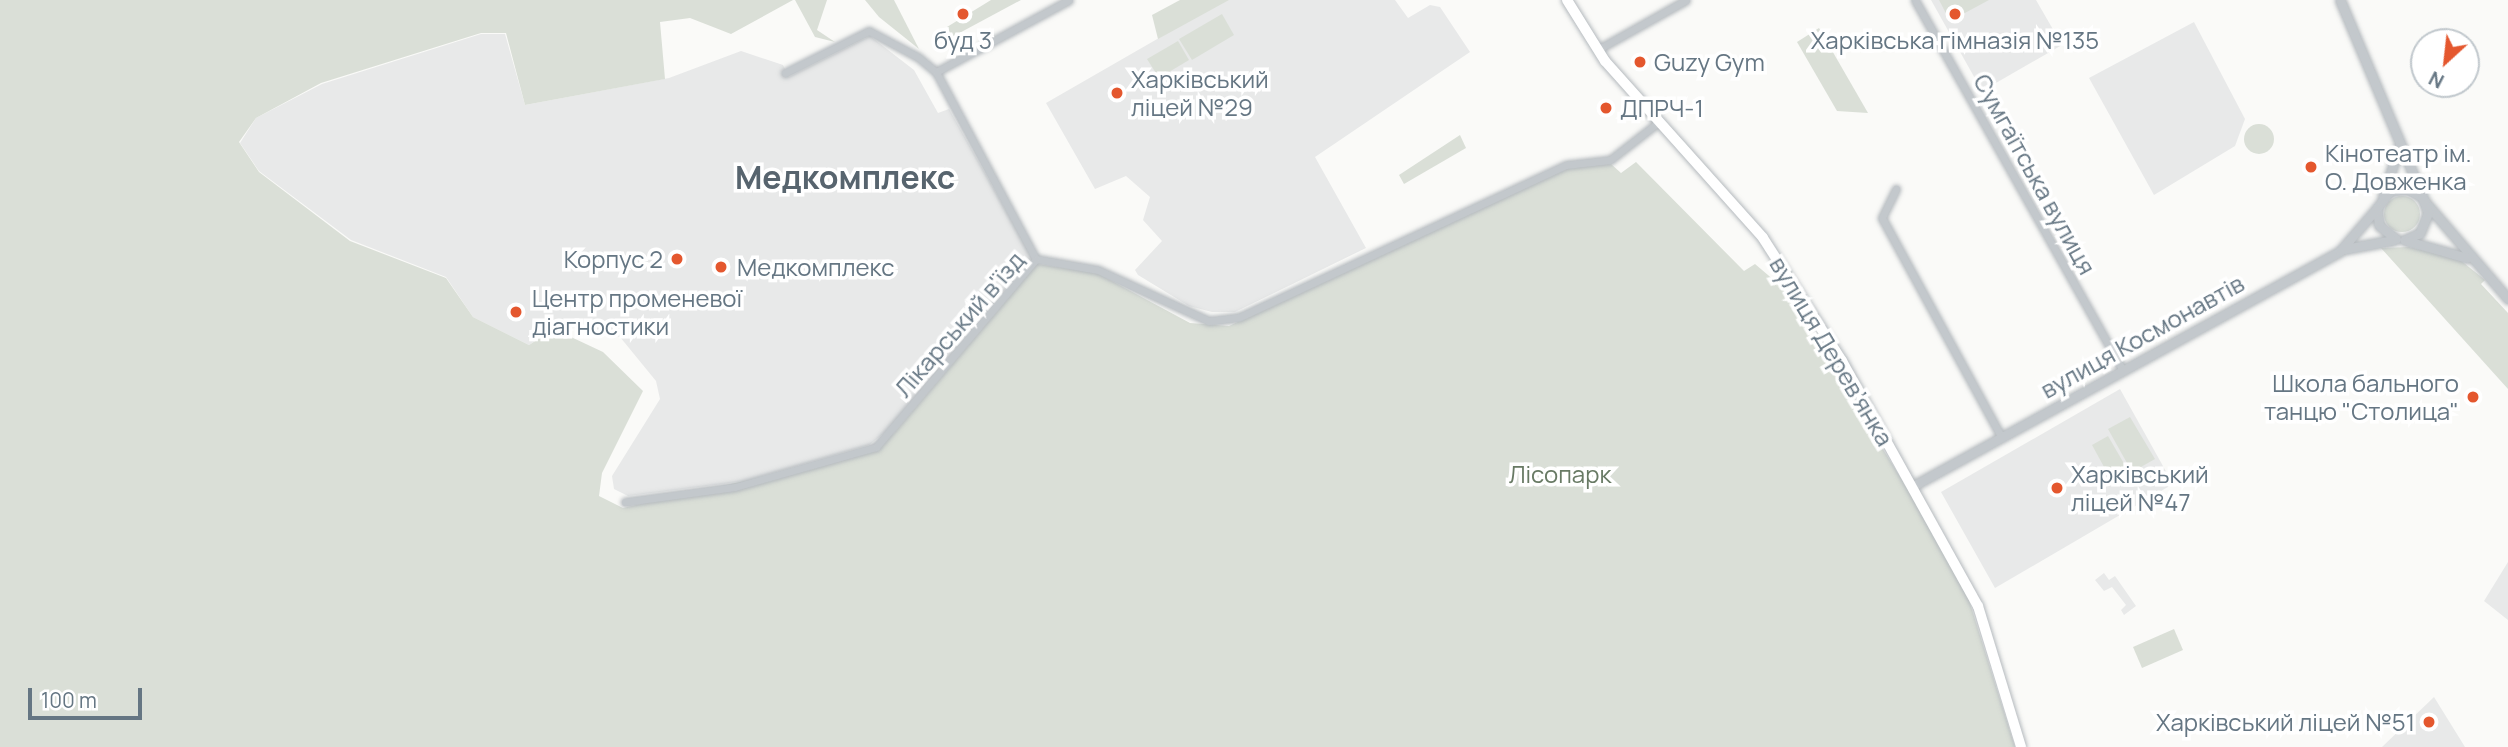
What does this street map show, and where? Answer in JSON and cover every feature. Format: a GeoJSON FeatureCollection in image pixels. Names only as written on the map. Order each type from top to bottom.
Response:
{"type":"FeatureCollection","features":[{"type":"Feature","properties":{"kind":"main road","name":"вулиця Дерев’янка"},"geometry":{"type":"LineString","coordinates":[[1567,0],[1597,50],[1763,238],[1842,361],[1978,606],[2021,747]]}},
{"type":"Feature","properties":{"kind":"street"},"geometry":{"type":"LineString","coordinates":[[936,72],[1069,0]]}},
{"type":"Feature","properties":{"kind":"street"},"geometry":{"type":"LineString","coordinates":[[1597,50],[1686,0]]}},
{"type":"Feature","properties":{"kind":"street","name":"Сумгаїтська вулиця"},"geometry":{"type":"LineString","coordinates":[[1915,0],[2121,367]]}},
{"type":"Feature","properties":{"kind":"street"},"geometry":{"type":"LineString","coordinates":[[2340,0],[2425,202],[2472,261],[2508,299]]}},
{"type":"Feature","properties":{"kind":"street"},"geometry":{"type":"LineString","coordinates":[[785,73],[872,30],[936,72],[1036,259]]}},
{"type":"Feature","properties":{"kind":"street","name":"Лікарський в'їзд"},"geometry":{"type":"LineString","coordinates":[[625,502],[735,487],[876,447],[1036,259],[1098,270],[1209,321],[1240,317],[1566,165],[1610,160],[1661,120]]}},
{"type":"Feature","properties":{"kind":"street","name":"вулиця Космонавтів"},"geometry":{"type":"LineString","coordinates":[[1913,486],[2121,367],[2340,251],[2380,203],[2399,141]]}},
{"type":"Feature","properties":{"kind":"street"},"geometry":{"type":"LineString","coordinates":[[2425,202],[2402,188],[2380,203],[2379,225],[2400,240],[2472,261]]}},
{"type":"Feature","properties":{"kind":"street"},"geometry":{"type":"LineString","coordinates":[[1896,189],[1882,218],[2001,436]]}},
{"type":"Feature","properties":{"kind":"street"},"geometry":{"type":"LineString","coordinates":[[2340,251],[2400,240],[2427,224],[2425,202]]}},
{"type":"Feature","properties":{"kind":"shaded area"},"geometry":{"type":"Polygon","coordinates":[[[1225,0],[1395,0],[1408,18],[1430,5],[1440,7],[1470,52],[1315,157],[1366,248],[1235,312],[1212,312],[1189,306],[1138,275],[1135,270],[1162,241],[1143,220],[1150,197],[1126,176],[1095,189],[1046,103],[1225,0]]]}},
{"type":"Feature","properties":{"kind":"shaded area"},"geometry":{"type":"Polygon","coordinates":[[[1931,0],[2036,0],[2062,45],[1982,91],[1931,0]]]}},
{"type":"Feature","properties":{"kind":"shaded area"},"geometry":{"type":"Polygon","coordinates":[[[2194,22],[2245,119],[2235,146],[2154,195],[2089,78],[2194,22]]]}},
{"type":"Feature","properties":{"kind":"shaded area","name":"Медкомплекс"},"geometry":{"type":"Polygon","coordinates":[[[481,34],[505,34],[525,105],[669,78],[741,51],[783,65],[789,77],[870,36],[914,70],[938,113],[949,109],[1032,257],[892,427],[869,445],[745,481],[628,496],[614,489],[612,476],[660,399],[656,381],[620,337],[583,327],[555,328],[529,345],[473,317],[446,277],[351,240],[259,171],[240,143],[256,118],[322,84],[481,34]]]}},
{"type":"Feature","properties":{"kind":"shaded area","name":"Харківський ліцей №47"},"geometry":{"type":"Polygon","coordinates":[[[2120,389],[2173,484],[1995,588],[1941,492],[2120,389]]]}},
{"type":"Feature","properties":{"kind":"shaded area"},"geometry":{"type":"Polygon","coordinates":[[[2508,562],[2508,620],[2484,601],[2508,562]]]}},
{"type":"Feature","properties":{"kind":"shaded area"},"geometry":{"type":"Polygon","coordinates":[[[2104,573],[2109,580],[2115,576],[2136,606],[2124,615],[2121,610],[2126,605],[2112,587],[2104,591],[2095,580],[2104,573]]]}},
{"type":"Feature","properties":{"kind":"shaded area","name":"Харківський ліцей №51"},"geometry":{"type":"Polygon","coordinates":[[[2434,697],[2465,747],[2382,747],[2434,697]]]}},
{"type":"Feature","properties":{"kind":"green space","name":"Лісопарк"},"geometry":{"type":"Polygon","coordinates":[[[0,0],[793,0],[731,34],[690,18],[660,22],[665,79],[525,105],[506,33],[481,33],[321,83],[256,118],[239,142],[259,172],[350,241],[446,278],[473,317],[529,345],[554,329],[603,352],[643,391],[602,473],[599,496],[623,508],[865,454],[894,433],[1037,264],[1097,273],[1190,323],[1229,326],[1568,167],[1611,164],[1621,173],[1636,162],[1744,271],[1755,264],[1782,287],[1917,504],[1968,597],[2015,747],[0,747],[0,0]]]}},
{"type":"Feature","properties":{"kind":"green space"},"geometry":{"type":"Polygon","coordinates":[[[795,0],[827,0],[817,30],[835,42],[815,37],[795,0]]]}},
{"type":"Feature","properties":{"kind":"green space"},"geometry":{"type":"Polygon","coordinates":[[[865,0],[894,0],[919,49],[879,17],[865,0]]]}},
{"type":"Feature","properties":{"kind":"green space"},"geometry":{"type":"Polygon","coordinates":[[[991,0],[1021,0],[952,37],[947,27],[991,0]]]}},
{"type":"Feature","properties":{"kind":"green space"},"geometry":{"type":"Polygon","coordinates":[[[1180,0],[1229,0],[1158,39],[1152,15],[1180,0]]]}},
{"type":"Feature","properties":{"kind":"green space"},"geometry":{"type":"Polygon","coordinates":[[[1939,0],[1989,0],[1950,21],[1939,0]]]}},
{"type":"Feature","properties":{"kind":"green space"},"geometry":{"type":"Polygon","coordinates":[[[1222,14],[1234,35],[1192,60],[1179,39],[1222,14]]]}},
{"type":"Feature","properties":{"kind":"green space"},"geometry":{"type":"Polygon","coordinates":[[[1819,28],[1868,113],[1837,111],[1797,42],[1819,28]]]}},
{"type":"Feature","properties":{"kind":"green space"},"geometry":{"type":"Polygon","coordinates":[[[1178,41],[1189,60],[1159,78],[1147,59],[1178,41]]]}},
{"type":"Feature","properties":{"kind":"green space"},"geometry":{"type":"Polygon","coordinates":[[[2259,124],[2265,125],[2273,133],[2273,145],[2265,153],[2259,154],[2253,153],[2245,145],[2244,139],[2245,133],[2253,125],[2259,124]]]}},
{"type":"Feature","properties":{"kind":"green space"},"geometry":{"type":"Polygon","coordinates":[[[1460,135],[1466,148],[1404,184],[1399,175],[1460,135]]]}},
{"type":"Feature","properties":{"kind":"green space"},"geometry":{"type":"Polygon","coordinates":[[[2402,196],[2415,201],[2420,214],[2415,227],[2402,232],[2389,227],[2384,214],[2389,201],[2402,196]]]}},
{"type":"Feature","properties":{"kind":"green space"},"geometry":{"type":"Polygon","coordinates":[[[2409,247],[2459,259],[2485,280],[2481,284],[2508,313],[2508,389],[2381,248],[2409,247]]]}},
{"type":"Feature","properties":{"kind":"green space"},"geometry":{"type":"Polygon","coordinates":[[[2130,417],[2155,459],[2132,472],[2108,429],[2130,417]]]}},
{"type":"Feature","properties":{"kind":"green space"},"geometry":{"type":"Polygon","coordinates":[[[2108,436],[2126,467],[2109,476],[2092,445],[2108,436]]]}},
{"type":"Feature","properties":{"kind":"green space"},"geometry":{"type":"Polygon","coordinates":[[[2174,629],[2183,650],[2142,668],[2133,647],[2174,629]]]}},
{"type":"Feature","properties":{"kind":"place","name":"буд 3"},"geometry":{"type":"Point","coordinates":[963,14]}},
{"type":"Feature","properties":{"kind":"place","name":"Харківська гімназія №135"},"geometry":{"type":"Point","coordinates":[1955,14]}},
{"type":"Feature","properties":{"kind":"place","name":"Guzy Gym"},"geometry":{"type":"Point","coordinates":[1640,62]}},
{"type":"Feature","properties":{"kind":"place","name":"Харківський ліцей №29"},"geometry":{"type":"Point","coordinates":[1117,93]}},
{"type":"Feature","properties":{"kind":"place","name":"ДПРЧ-1"},"geometry":{"type":"Point","coordinates":[1606,108]}},
{"type":"Feature","properties":{"kind":"place","name":"Кінотеатр ім. О. Довженка"},"geometry":{"type":"Point","coordinates":[2311,167]}},
{"type":"Feature","properties":{"kind":"place","name":"Корпус 2"},"geometry":{"type":"Point","coordinates":[677,259]}},
{"type":"Feature","properties":{"kind":"place","name":"Медкомплекс"},"geometry":{"type":"Point","coordinates":[721,267]}},
{"type":"Feature","properties":{"kind":"place","name":"Центр променевої діагностики"},"geometry":{"type":"Point","coordinates":[516,312]}},
{"type":"Feature","properties":{"kind":"place","name":"Школа бального танцю \"Столица\""},"geometry":{"type":"Point","coordinates":[2473,397]}},
{"type":"Feature","properties":{"kind":"place","name":"Харківський ліцей №47"},"geometry":{"type":"Point","coordinates":[2057,488]}},
{"type":"Feature","properties":{"kind":"place","name":"Харківський ліцей №51"},"geometry":{"type":"Point","coordinates":[2429,722]}},
{"type":"Feature","properties":{"kind":"district","name":"Медкомплекс"},"geometry":{"type":"Point","coordinates":[845,177]}}]}
